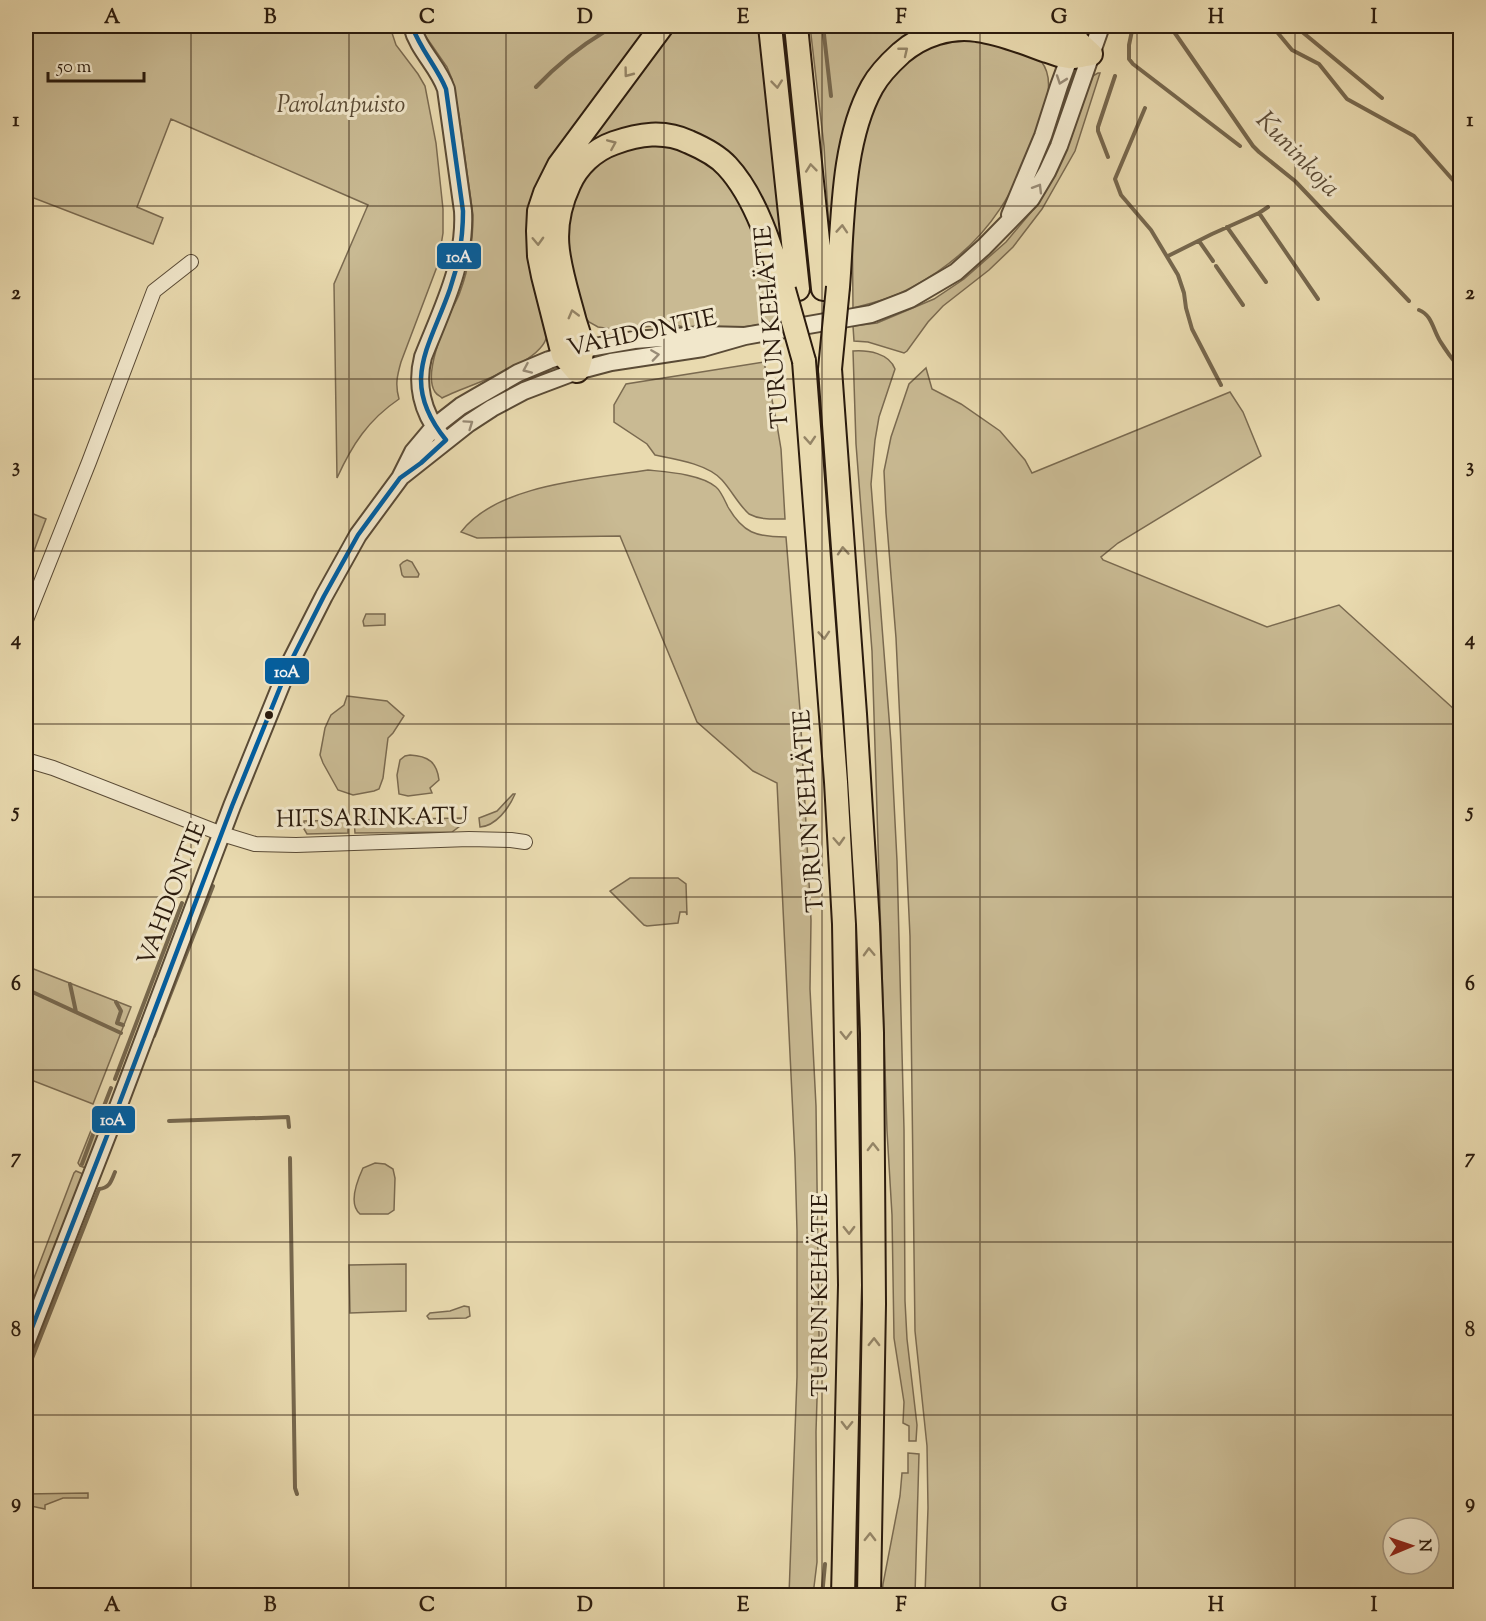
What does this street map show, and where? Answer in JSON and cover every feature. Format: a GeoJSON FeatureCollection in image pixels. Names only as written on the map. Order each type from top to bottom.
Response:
{"type":"FeatureCollection","features":[{"type":"Feature","properties":{"kind":"highway"},"geometry":{"type":"LineString","coordinates":[[574,358],[539,256],[539,211],[559,165],[662,26]]}},
{"type":"Feature","properties":{"kind":"highway","name":"TURUN KEHÄTIE"},"geometry":{"type":"LineString","coordinates":[[770,26],[791,290],[805,372],[836,782],[844,924],[850,1285],[843,1596]]}},
{"type":"Feature","properties":{"kind":"highway"},"geometry":{"type":"LineString","coordinates":[[796,26],[830,288]]}},
{"type":"Feature","properties":{"kind":"highway"},"geometry":{"type":"LineString","coordinates":[[1036,26],[1080,44]]}},
{"type":"Feature","properties":{"kind":"highway"},"geometry":{"type":"LineString","coordinates":[[830,288],[855,129],[872,86],[896,58],[923,38],[942,32],[965,29],[1080,44]]}},
{"type":"Feature","properties":{"kind":"highway"},"geometry":{"type":"LineString","coordinates":[[574,358],[556,232],[561,201],[573,176],[582,164],[610,144],[625,139],[642,134],[655,134],[686,140],[709,152],[728,166],[754,208],[776,262],[791,290]]}},
{"type":"Feature","properties":{"kind":"highway","name":"TURUN KEHÄTIE"},"geometry":{"type":"LineString","coordinates":[[830,288],[830,375],[855,714],[868,924],[871,1022],[874,1304],[869,1596]]}},
{"type":"Feature","properties":{"kind":"street"},"geometry":{"type":"LineString","coordinates":[[412,26],[418,44],[439,73],[446,89],[464,219],[460,260],[420,368],[423,403],[434,427],[446,440]]}},
{"type":"Feature","properties":{"kind":"street","name":"VAHDONTIE"},"geometry":{"type":"LineString","coordinates":[[26,1343],[290,663],[358,535],[400,478],[413,452],[434,427],[461,406],[531,366],[574,358],[630,359],[703,348],[745,336],[854,318],[884,310],[910,299],[956,272],[1031,199],[1047,172],[1059,146],[1080,44],[1101,26]]}},
{"type":"Feature","properties":{"kind":"street"},"geometry":{"type":"LineString","coordinates":[[26,620],[154,291],[191,262]]}},
{"type":"Feature","properties":{"kind":"street","name":"VAHDONTIE"},"geometry":{"type":"LineString","coordinates":[[400,478],[421,463],[446,440],[492,408],[524,391],[574,358]]}},
{"type":"Feature","properties":{"kind":"street","name":"HITSARINKATU"},"geometry":{"type":"LineString","coordinates":[[26,760],[53,768],[222,834],[255,844],[469,839],[525,842]]}},
{"type":"Feature","properties":{"kind":"green space","name":"Parolanpuisto"},"geometry":{"type":"Polygon","coordinates":[[[26,26],[392,26],[396,45],[425,86],[436,143],[443,209],[443,233],[438,264],[400,367],[397,385],[399,399],[378,416],[362,434],[337,478],[334,284],[368,205],[171,119],[137,207],[163,218],[153,244],[26,195],[26,26]]]}},
{"type":"Feature","properties":{"kind":"green space"},"geometry":{"type":"Polygon","coordinates":[[[420,26],[648,26],[546,166],[536,186],[547,325],[546,339],[540,349],[515,366],[442,398],[435,392],[431,374],[440,338],[466,273],[473,215],[452,79],[447,67],[420,26]]]}},
{"type":"Feature","properties":{"kind":"green space"},"geometry":{"type":"Polygon","coordinates":[[[670,26],[759,26],[781,247],[713,143],[592,147],[552,192],[670,26]]]}},
{"type":"Feature","properties":{"kind":"green space"},"geometry":{"type":"Polygon","coordinates":[[[781,26],[785,26],[816,289],[808,289],[793,121],[781,26]]]}},
{"type":"Feature","properties":{"kind":"green space"},"geometry":{"type":"Polygon","coordinates":[[[810,26],[934,26],[893,48],[831,233],[824,146],[810,26]]]}},
{"type":"Feature","properties":{"kind":"green space"},"geometry":{"type":"Polygon","coordinates":[[[946,37],[994,41],[1041,61],[1048,76],[1049,85],[1039,126],[1012,190],[988,226],[973,242],[956,258],[913,287],[888,298],[853,308],[852,202],[867,116],[893,69],[946,37]]]}},
{"type":"Feature","properties":{"kind":"green space"},"geometry":{"type":"Polygon","coordinates":[[[1100,73],[1075,151],[1042,209],[1013,247],[989,270],[943,306],[904,353],[868,342],[854,341],[853,326],[877,323],[934,299],[964,279],[1006,242],[1037,205],[1052,178],[1089,78],[1100,73]]]}},
{"type":"Feature","properties":{"kind":"green space"},"geometry":{"type":"Polygon","coordinates":[[[657,142],[702,154],[744,203],[771,281],[776,323],[698,329],[673,325],[612,329],[598,327],[589,322],[581,312],[572,289],[565,213],[588,170],[604,156],[657,142]]]}},
{"type":"Feature","properties":{"kind":"green space"},"geometry":{"type":"Polygon","coordinates":[[[853,351],[871,352],[883,356],[895,369],[879,417],[871,484],[891,743],[897,861],[904,1129],[905,1301],[917,1425],[916,1441],[909,1441],[909,1426],[903,1423],[904,1402],[894,1338],[892,1215],[887,1131],[872,651],[856,444],[853,351]]]}},
{"type":"Feature","properties":{"kind":"green space"},"geometry":{"type":"Polygon","coordinates":[[[764,362],[781,449],[785,519],[762,518],[749,514],[716,474],[691,463],[655,455],[647,444],[614,422],[614,405],[626,384],[764,362]]]}},
{"type":"Feature","properties":{"kind":"green space"},"geometry":{"type":"Polygon","coordinates":[[[926,368],[932,389],[961,404],[1000,431],[1025,460],[1032,473],[1230,392],[1243,412],[1261,456],[1118,543],[1101,557],[1103,560],[1267,627],[1339,605],[1455,710],[1460,709],[1460,1595],[925,1595],[928,1508],[927,1446],[915,1331],[910,936],[896,638],[884,471],[891,437],[909,384],[926,368]]]}},
{"type":"Feature","properties":{"kind":"green space"},"geometry":{"type":"Polygon","coordinates":[[[648,470],[684,474],[702,479],[720,491],[734,516],[745,528],[766,536],[786,537],[800,710],[811,920],[810,989],[816,1106],[819,1336],[816,1432],[817,1562],[813,1595],[789,1595],[797,1377],[797,1231],[777,783],[753,771],[697,722],[620,536],[477,538],[461,532],[477,516],[498,503],[521,494],[547,486],[648,470]]]}},
{"type":"Feature","properties":{"kind":"green space"},"geometry":{"type":"Polygon","coordinates":[[[26,511],[46,519],[26,572],[26,511]]]}},
{"type":"Feature","properties":{"kind":"green space"},"geometry":{"type":"Polygon","coordinates":[[[407,560],[412,562],[419,574],[418,577],[402,575],[400,565],[407,560]]]}},
{"type":"Feature","properties":{"kind":"green space"},"geometry":{"type":"Polygon","coordinates":[[[366,614],[385,614],[385,625],[364,626],[363,621],[366,614]]]}},
{"type":"Feature","properties":{"kind":"green space"},"geometry":{"type":"Polygon","coordinates":[[[347,696],[387,701],[404,716],[388,738],[383,778],[379,789],[353,795],[338,790],[320,755],[329,719],[344,705],[347,696]]]}},
{"type":"Feature","properties":{"kind":"green space"},"geometry":{"type":"Polygon","coordinates":[[[410,755],[422,757],[434,764],[439,780],[430,788],[432,793],[408,796],[399,794],[397,775],[400,760],[410,755]]]}},
{"type":"Feature","properties":{"kind":"green space"},"geometry":{"type":"Polygon","coordinates":[[[515,794],[506,810],[497,820],[480,827],[479,818],[497,811],[515,794]]]}},
{"type":"Feature","properties":{"kind":"green space"},"geometry":{"type":"Polygon","coordinates":[[[462,818],[460,826],[452,832],[355,833],[354,820],[462,818]]]}},
{"type":"Feature","properties":{"kind":"green space"},"geometry":{"type":"Polygon","coordinates":[[[348,820],[348,833],[307,834],[304,829],[304,821],[348,820]]]}},
{"type":"Feature","properties":{"kind":"green space"},"geometry":{"type":"Polygon","coordinates":[[[630,878],[678,878],[686,884],[687,915],[686,912],[680,912],[678,923],[644,925],[610,891],[630,878]]]}},
{"type":"Feature","properties":{"kind":"green space"},"geometry":{"type":"Polygon","coordinates":[[[26,966],[131,1007],[93,1104],[26,1078],[26,966]]]}},
{"type":"Feature","properties":{"kind":"green space"},"geometry":{"type":"Polygon","coordinates":[[[92,1128],[99,1133],[86,1168],[78,1163],[92,1128]]]}},
{"type":"Feature","properties":{"kind":"green space"},"geometry":{"type":"Polygon","coordinates":[[[375,1163],[385,1164],[393,1169],[394,1210],[388,1214],[360,1214],[356,1210],[354,1198],[356,1186],[363,1168],[375,1163]]]}},
{"type":"Feature","properties":{"kind":"green space"},"geometry":{"type":"Polygon","coordinates":[[[76,1171],[83,1174],[26,1321],[26,1299],[76,1171]]]}},
{"type":"Feature","properties":{"kind":"green space"},"geometry":{"type":"Polygon","coordinates":[[[406,1264],[406,1311],[350,1313],[349,1265],[406,1264]]]}},
{"type":"Feature","properties":{"kind":"green space"},"geometry":{"type":"Polygon","coordinates":[[[464,1306],[469,1307],[470,1316],[466,1318],[429,1319],[427,1316],[430,1313],[450,1311],[464,1306]]]}},
{"type":"Feature","properties":{"kind":"green space"},"geometry":{"type":"Polygon","coordinates":[[[908,1453],[919,1454],[915,1595],[882,1595],[902,1473],[908,1473],[908,1453]]]}},
{"type":"Feature","properties":{"kind":"green space"},"geometry":{"type":"Polygon","coordinates":[[[88,1493],[88,1498],[63,1498],[45,1505],[45,1509],[26,1505],[26,1494],[88,1493]]]}},
{"type":"Feature","properties":{"kind":"waterway"},"geometry":{"type":"LineString","coordinates":[[536,87],[586,44],[604,32],[622,26]]}},
{"type":"Feature","properties":{"kind":"waterway"},"geometry":{"type":"LineString","coordinates":[[823,26],[831,96]]}},
{"type":"Feature","properties":{"kind":"waterway"},"geometry":{"type":"LineString","coordinates":[[1129,52],[1133,26]]}},
{"type":"Feature","properties":{"kind":"waterway","name":"Kuninkoja"},"geometry":{"type":"LineString","coordinates":[[1170,26],[1253,146],[1295,181],[1409,301]]}},
{"type":"Feature","properties":{"kind":"waterway"},"geometry":{"type":"LineString","coordinates":[[1272,26],[1292,50],[1319,64],[1347,99],[1414,136],[1460,188]]}},
{"type":"Feature","properties":{"kind":"waterway"},"geometry":{"type":"LineString","coordinates":[[1295,26],[1382,98]]}},
{"type":"Feature","properties":{"kind":"waterway"},"geometry":{"type":"LineString","coordinates":[[1129,52],[1129,59],[1133,64],[1240,146]]}},
{"type":"Feature","properties":{"kind":"waterway"},"geometry":{"type":"LineString","coordinates":[[1108,157],[1098,127],[1115,76]]}},
{"type":"Feature","properties":{"kind":"waterway"},"geometry":{"type":"LineString","coordinates":[[1145,108],[1115,179],[1121,195],[1151,230],[1178,275],[1192,329],[1221,385]]}},
{"type":"Feature","properties":{"kind":"waterway"},"geometry":{"type":"LineString","coordinates":[[1168,256],[1268,207]]}},
{"type":"Feature","properties":{"kind":"waterway"},"geometry":{"type":"LineString","coordinates":[[1259,213],[1318,299]]}},
{"type":"Feature","properties":{"kind":"waterway"},"geometry":{"type":"LineString","coordinates":[[1227,227],[1266,282]]}},
{"type":"Feature","properties":{"kind":"waterway"},"geometry":{"type":"LineString","coordinates":[[1199,241],[1213,261]]}},
{"type":"Feature","properties":{"kind":"waterway"},"geometry":{"type":"LineString","coordinates":[[1216,266],[1243,305]]}},
{"type":"Feature","properties":{"kind":"waterway","name":"Kuninkoja"},"geometry":{"type":"LineString","coordinates":[[1419,310],[1430,319],[1442,345],[1460,368]]}},
{"type":"Feature","properties":{"kind":"waterway"},"geometry":{"type":"LineString","coordinates":[[154,1036],[213,886]]}},
{"type":"Feature","properties":{"kind":"waterway"},"geometry":{"type":"LineString","coordinates":[[115,1079],[182,903]]}},
{"type":"Feature","properties":{"kind":"waterway"},"geometry":{"type":"LineString","coordinates":[[70,984],[76,1012]]}},
{"type":"Feature","properties":{"kind":"waterway"},"geometry":{"type":"LineString","coordinates":[[26,989],[121,1033]]}},
{"type":"Feature","properties":{"kind":"waterway"},"geometry":{"type":"LineString","coordinates":[[116,1002],[121,1011],[117,1023],[123,1025]]}},
{"type":"Feature","properties":{"kind":"waterway"},"geometry":{"type":"LineString","coordinates":[[104,1106],[111,1088]]}},
{"type":"Feature","properties":{"kind":"waterway"},"geometry":{"type":"LineString","coordinates":[[169,1121],[288,1117],[289,1127]]}},
{"type":"Feature","properties":{"kind":"waterway"},"geometry":{"type":"LineString","coordinates":[[82,1164],[95,1129]]}},
{"type":"Feature","properties":{"kind":"waterway"},"geometry":{"type":"LineString","coordinates":[[290,1158],[295,1488],[297,1494]]}},
{"type":"Feature","properties":{"kind":"waterway"},"geometry":{"type":"LineString","coordinates":[[27,1371],[99,1189],[108,1186],[115,1172]]}},
{"type":"Feature","properties":{"kind":"waterway"},"geometry":{"type":"LineString","coordinates":[[822,1596],[825,1564]]}},
{"type":"Feature","properties":{"kind":"transit line","name":"10A"},"geometry":{"type":"LineString","coordinates":[[26,1343],[232,806],[290,663],[358,535],[400,478],[421,463],[446,440],[432,419],[424,400],[421,383],[422,365],[456,270],[463,211],[446,89],[412,26]]}}]}
